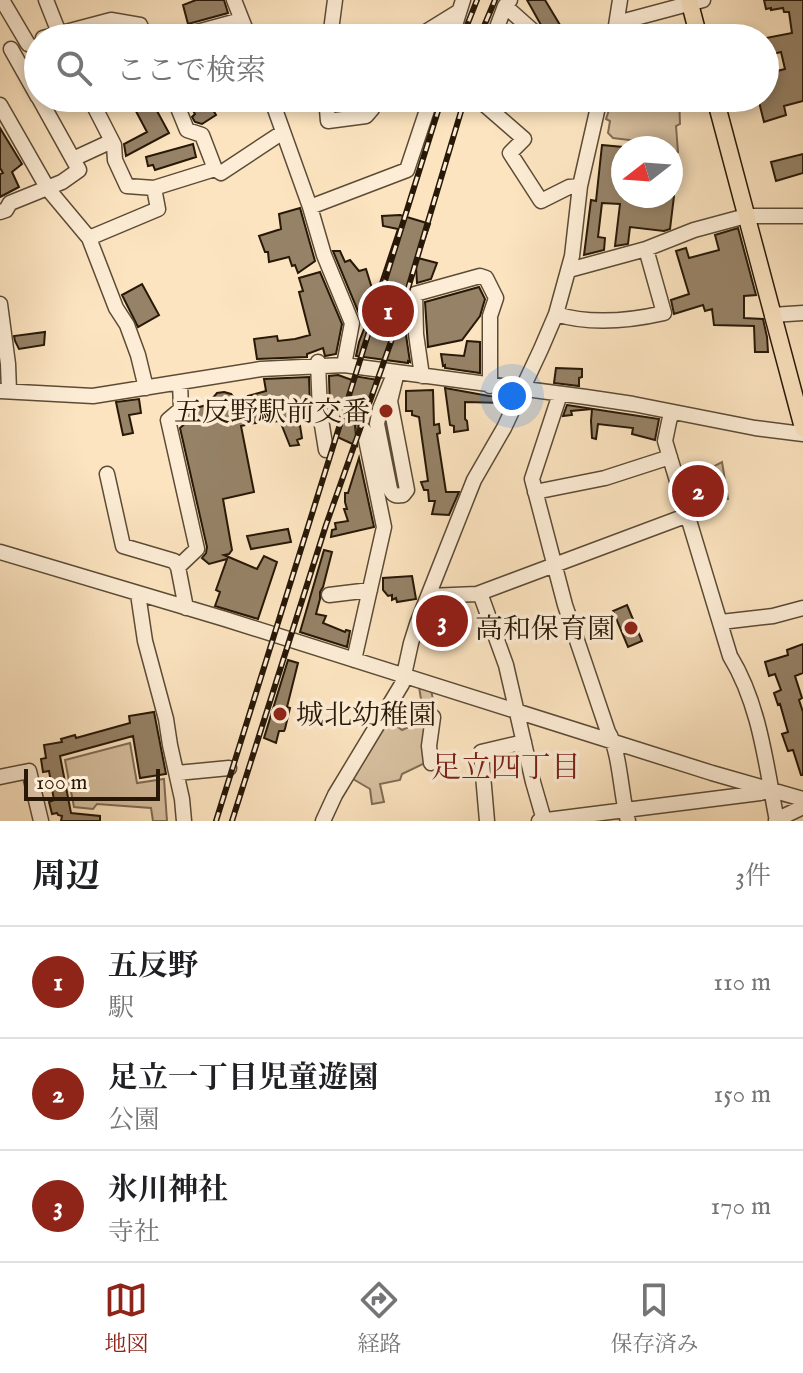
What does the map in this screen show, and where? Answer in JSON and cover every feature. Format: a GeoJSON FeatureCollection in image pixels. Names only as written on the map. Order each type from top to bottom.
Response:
{"type":"FeatureCollection","features":[{"type":"Feature","properties":{"kind":"main road"},"geometry":{"type":"LineString","coordinates":[[694,1],[697,24]]}},
{"type":"Feature","properties":{"kind":"main road"},"geometry":{"type":"LineString","coordinates":[[719,112],[803,428]]}},
{"type":"Feature","properties":{"kind":"street"},"geometry":{"type":"LineString","coordinates":[[2,0],[24,27]]}},
{"type":"Feature","properties":{"kind":"street"},"geometry":{"type":"LineString","coordinates":[[46,0],[55,24]]}},
{"type":"Feature","properties":{"kind":"street"},"geometry":{"type":"LineString","coordinates":[[234,0],[243,24]]}},
{"type":"Feature","properties":{"kind":"street"},"geometry":{"type":"LineString","coordinates":[[332,24],[335,0]]}},
{"type":"Feature","properties":{"kind":"street"},"geometry":{"type":"LineString","coordinates":[[617,24],[620,0]]}},
{"type":"Feature","properties":{"kind":"street"},"geometry":{"type":"LineString","coordinates":[[632,24],[694,1]]}},
{"type":"Feature","properties":{"kind":"street"},"geometry":{"type":"LineString","coordinates":[[499,24],[507,3],[527,24]]}},
{"type":"Feature","properties":{"kind":"street"},"geometry":{"type":"LineString","coordinates":[[436,24],[461,6]]}},
{"type":"Feature","properties":{"kind":"street"},"geometry":{"type":"LineString","coordinates":[[98,24],[111,20],[134,24]]}},
{"type":"Feature","properties":{"kind":"street"},"geometry":{"type":"LineString","coordinates":[[226,24],[241,20]]}},
{"type":"Feature","properties":{"kind":"street"},"geometry":{"type":"LineString","coordinates":[[5,50],[24,77]]}},
{"type":"Feature","properties":{"kind":"street"},"geometry":{"type":"LineString","coordinates":[[0,105],[48,189],[89,238],[116,308],[127,325],[146,388]]}},
{"type":"Feature","properties":{"kind":"street"},"geometry":{"type":"LineString","coordinates":[[0,212],[6,210],[10,203],[48,189],[79,170],[46,112]]}},
{"type":"Feature","properties":{"kind":"street"},"geometry":{"type":"LineString","coordinates":[[97,112],[112,141],[115,160],[127,186],[154,188],[215,169]]}},
{"type":"Feature","properties":{"kind":"street"},"geometry":{"type":"LineString","coordinates":[[180,112],[187,130],[202,135],[215,169],[221,173],[283,132]]}},
{"type":"Feature","properties":{"kind":"street"},"geometry":{"type":"LineString","coordinates":[[276,112],[324,255],[352,323],[344,365]]}},
{"type":"Feature","properties":{"kind":"street"},"geometry":{"type":"LineString","coordinates":[[327,112],[328,121],[366,116],[369,112]]}},
{"type":"Feature","properties":{"kind":"street"},"geometry":{"type":"LineString","coordinates":[[310,207],[407,170],[426,112]]}},
{"type":"Feature","properties":{"kind":"street"},"geometry":{"type":"LineString","coordinates":[[493,112],[524,139],[510,153],[541,201],[569,187],[580,186]]}},
{"type":"Feature","properties":{"kind":"street"},"geometry":{"type":"LineString","coordinates":[[323,821],[335,795],[402,684],[411,643],[474,480],[504,428],[556,314],[569,270],[580,186],[597,112]]}},
{"type":"Feature","properties":{"kind":"street"},"geometry":{"type":"LineString","coordinates":[[73,159],[112,141]]}},
{"type":"Feature","properties":{"kind":"street"},"geometry":{"type":"LineString","coordinates":[[89,238],[158,209],[154,188]]}},
{"type":"Feature","properties":{"kind":"street"},"geometry":{"type":"LineString","coordinates":[[569,270],[746,216],[803,216]]}},
{"type":"Feature","properties":{"kind":"street"},"geometry":{"type":"LineString","coordinates":[[556,314],[585,321],[631,320],[664,313],[646,249]]}},
{"type":"Feature","properties":{"kind":"street"},"geometry":{"type":"LineString","coordinates":[[422,376],[416,334],[415,294],[480,276],[486,278],[496,298],[490,316],[490,386]]}},
{"type":"Feature","properties":{"kind":"street"},"geometry":{"type":"LineString","coordinates":[[0,305],[8,364],[4,391],[82,396],[261,369],[344,365],[633,404],[755,428],[803,434]]}},
{"type":"Feature","properties":{"kind":"street"},"geometry":{"type":"LineString","coordinates":[[772,315],[803,313]]}},
{"type":"Feature","properties":{"kind":"street"},"geometry":{"type":"LineString","coordinates":[[319,364],[320,413],[326,450]]}},
{"type":"Feature","properties":{"kind":"street"},"geometry":{"type":"LineString","coordinates":[[395,372],[390,401],[407,490],[398,496],[390,489],[377,424],[395,372]]}},
{"type":"Feature","properties":{"kind":"street"},"geometry":{"type":"LineString","coordinates":[[178,567],[197,549],[168,420],[181,409],[180,382]]}},
{"type":"Feature","properties":{"kind":"street"},"geometry":{"type":"LineString","coordinates":[[560,394],[532,479],[575,638],[608,732],[614,741],[627,816]]}},
{"type":"Feature","properties":{"kind":"street"},"geometry":{"type":"LineString","coordinates":[[675,413],[670,417],[665,441],[730,656],[743,677],[761,737],[777,820],[803,807]]}},
{"type":"Feature","properties":{"kind":"street"},"geometry":{"type":"LineString","coordinates":[[354,660],[384,527],[364,430]]}},
{"type":"Feature","properties":{"kind":"street"},"geometry":{"type":"LineString","coordinates":[[535,492],[605,478],[670,457]]}},
{"type":"Feature","properties":{"kind":"street"},"geometry":{"type":"LineString","coordinates":[[107,474],[123,546],[174,561],[186,608]]}},
{"type":"Feature","properties":{"kind":"street"},"geometry":{"type":"LineString","coordinates":[[429,596],[480,593],[688,515]]}},
{"type":"Feature","properties":{"kind":"street"},"geometry":{"type":"LineString","coordinates":[[0,552],[803,799]]}},
{"type":"Feature","properties":{"kind":"street"},"geometry":{"type":"LineString","coordinates":[[329,595],[370,590]]}},
{"type":"Feature","properties":{"kind":"street"},"geometry":{"type":"LineString","coordinates":[[480,593],[506,665],[542,821],[627,816],[681,801],[770,790]]}},
{"type":"Feature","properties":{"kind":"street"},"geometry":{"type":"LineString","coordinates":[[138,594],[145,641],[177,773],[184,821]]}},
{"type":"Feature","properties":{"kind":"street"},"geometry":{"type":"LineString","coordinates":[[721,622],[773,616],[803,608]]}},
{"type":"Feature","properties":{"kind":"street"},"geometry":{"type":"LineString","coordinates":[[431,763],[429,746],[433,717]]}},
{"type":"Feature","properties":{"kind":"street"},"geometry":{"type":"LineString","coordinates":[[487,821],[481,752],[524,742]]}},
{"type":"Feature","properties":{"kind":"street"},"geometry":{"type":"LineString","coordinates":[[177,773],[229,768]]}},
{"type":"Feature","properties":{"kind":"street"},"geometry":{"type":"LineString","coordinates":[[0,777],[29,771],[41,821]]}},
{"type":"Feature","properties":{"kind":"shaded area"},"geometry":{"type":"Polygon","coordinates":[[[608,112],[680,112],[677,136],[611,136],[608,133],[610,121],[606,119],[608,112]]]}},
{"type":"Feature","properties":{"kind":"shaded area"},"geometry":{"type":"Polygon","coordinates":[[[722,462],[728,499],[688,505],[682,483],[722,462]]]}},
{"type":"Feature","properties":{"kind":"shaded area"},"geometry":{"type":"Polygon","coordinates":[[[419,687],[431,690],[436,713],[427,762],[402,774],[400,780],[380,784],[384,802],[372,804],[370,789],[353,779],[389,720],[402,730],[422,721],[419,687]]]}},
{"type":"Feature","properties":{"kind":"shaded area"},"geometry":{"type":"Polygon","coordinates":[[[130,743],[137,783],[164,779],[167,821],[153,821],[151,808],[97,804],[93,809],[74,807],[65,760],[130,743]]]}},
{"type":"Feature","properties":{"kind":"building"},"geometry":{"type":"Polygon","coordinates":[[[196,0],[224,0],[228,13],[188,24],[183,5],[196,0]]]}},
{"type":"Feature","properties":{"kind":"building"},"geometry":{"type":"Polygon","coordinates":[[[527,0],[545,0],[559,24],[540,24],[527,0]]]}},
{"type":"Feature","properties":{"kind":"building"},"geometry":{"type":"Polygon","coordinates":[[[764,0],[803,0],[803,101],[784,106],[786,115],[764,122],[762,112],[779,112],[779,70],[785,69],[779,52],[779,36],[792,33],[789,12],[784,12],[783,8],[766,9],[764,0]]]}},
{"type":"Feature","properties":{"kind":"building"},"geometry":{"type":"Polygon","coordinates":[[[136,112],[158,112],[169,133],[126,156],[124,144],[147,132],[136,112]]]}},
{"type":"Feature","properties":{"kind":"building"},"geometry":{"type":"Polygon","coordinates":[[[214,112],[216,115],[202,124],[195,122],[192,117],[214,112]]]}},
{"type":"Feature","properties":{"kind":"building"},"geometry":{"type":"Polygon","coordinates":[[[0,128],[22,164],[12,172],[19,187],[0,197],[0,174],[3,173],[0,168],[0,128]]]}},
{"type":"Feature","properties":{"kind":"building"},"geometry":{"type":"Polygon","coordinates":[[[193,144],[196,157],[155,170],[153,165],[148,166],[146,157],[193,144]]]}},
{"type":"Feature","properties":{"kind":"building"},"geometry":{"type":"Polygon","coordinates":[[[602,145],[611,146],[611,204],[602,203],[598,237],[605,238],[604,250],[584,255],[591,200],[596,201],[602,145]]]}},
{"type":"Feature","properties":{"kind":"building"},"geometry":{"type":"Polygon","coordinates":[[[803,154],[803,173],[776,181],[771,162],[803,154]]]}},
{"type":"Feature","properties":{"kind":"building"},"geometry":{"type":"Polygon","coordinates":[[[300,208],[315,261],[298,273],[289,257],[269,262],[268,252],[265,252],[259,236],[281,229],[279,214],[300,208]]]}},
{"type":"Feature","properties":{"kind":"building"},"geometry":{"type":"Polygon","coordinates":[[[620,208],[673,208],[670,229],[630,227],[628,244],[615,246],[620,208]]]}},
{"type":"Feature","properties":{"kind":"building"},"geometry":{"type":"Polygon","coordinates":[[[400,215],[430,224],[418,258],[437,263],[431,279],[417,283],[416,266],[406,291],[402,308],[405,309],[408,363],[356,356],[369,316],[360,316],[333,251],[340,251],[345,262],[350,260],[359,271],[366,269],[375,298],[398,229],[383,226],[382,216],[400,215]]]}},
{"type":"Feature","properties":{"kind":"building"},"geometry":{"type":"Polygon","coordinates":[[[738,228],[756,295],[744,296],[744,318],[763,319],[768,352],[755,352],[754,326],[714,325],[712,309],[705,311],[703,305],[674,314],[671,300],[689,294],[676,251],[686,248],[689,258],[719,250],[715,235],[738,228]]]}},
{"type":"Feature","properties":{"kind":"building"},"geometry":{"type":"Polygon","coordinates":[[[320,272],[342,324],[336,354],[325,356],[323,348],[307,354],[307,357],[257,359],[254,339],[277,336],[278,341],[310,335],[299,292],[303,291],[299,278],[320,272]]]}},
{"type":"Feature","properties":{"kind":"building"},"geometry":{"type":"Polygon","coordinates":[[[142,284],[159,315],[138,327],[122,295],[142,284]]]}},
{"type":"Feature","properties":{"kind":"building"},"geometry":{"type":"Polygon","coordinates":[[[479,287],[485,299],[480,316],[462,340],[428,347],[425,302],[479,287]]]}},
{"type":"Feature","properties":{"kind":"building"},"geometry":{"type":"Polygon","coordinates":[[[45,332],[44,345],[19,349],[15,341],[14,336],[45,332]]]}},
{"type":"Feature","properties":{"kind":"building"},"geometry":{"type":"Polygon","coordinates":[[[467,341],[480,342],[480,373],[445,368],[441,354],[464,356],[467,341]]]}},
{"type":"Feature","properties":{"kind":"building"},"geometry":{"type":"Polygon","coordinates":[[[556,368],[582,369],[579,386],[554,383],[556,368]]]}},
{"type":"Feature","properties":{"kind":"building"},"geometry":{"type":"Polygon","coordinates":[[[338,375],[352,380],[354,376],[378,380],[365,420],[355,426],[357,446],[335,436],[342,413],[330,413],[329,376],[338,375]]]}},
{"type":"Feature","properties":{"kind":"building"},"geometry":{"type":"Polygon","coordinates":[[[309,377],[310,406],[297,407],[302,438],[297,440],[299,445],[290,446],[280,421],[256,423],[248,396],[266,391],[264,379],[309,377]]]}},
{"type":"Feature","properties":{"kind":"building"},"geometry":{"type":"Polygon","coordinates":[[[445,388],[508,397],[505,403],[465,402],[468,430],[454,432],[454,426],[450,425],[445,388]]]}},
{"type":"Feature","properties":{"kind":"building"},"geometry":{"type":"Polygon","coordinates":[[[433,390],[434,425],[439,424],[440,433],[437,434],[446,492],[459,492],[449,515],[432,514],[435,501],[429,501],[428,490],[424,490],[421,482],[428,481],[419,417],[412,415],[412,411],[406,411],[406,391],[433,390]]]}},
{"type":"Feature","properties":{"kind":"building"},"geometry":{"type":"Polygon","coordinates":[[[217,393],[231,394],[255,423],[241,426],[254,492],[223,499],[232,550],[224,555],[257,569],[264,556],[277,562],[258,619],[215,606],[220,592],[216,590],[227,559],[209,564],[202,558],[207,547],[180,428],[188,421],[191,409],[207,405],[217,393]]]}},
{"type":"Feature","properties":{"kind":"building"},"geometry":{"type":"Polygon","coordinates":[[[139,399],[141,413],[129,415],[133,433],[123,435],[116,402],[139,399]]]}},
{"type":"Feature","properties":{"kind":"building"},"geometry":{"type":"Polygon","coordinates":[[[567,405],[659,419],[655,440],[632,434],[633,428],[598,424],[596,439],[592,438],[592,409],[571,411],[572,415],[563,416],[567,405]]]}},
{"type":"Feature","properties":{"kind":"building"},"geometry":{"type":"Polygon","coordinates":[[[359,458],[374,527],[331,537],[332,530],[336,529],[335,523],[348,521],[344,509],[347,509],[345,493],[348,493],[359,458]]]}},
{"type":"Feature","properties":{"kind":"building"},"geometry":{"type":"Polygon","coordinates":[[[288,529],[291,542],[251,549],[247,536],[288,529]]]}},
{"type":"Feature","properties":{"kind":"building"},"geometry":{"type":"Polygon","coordinates":[[[324,550],[332,552],[316,614],[326,616],[323,623],[350,631],[347,647],[300,632],[324,550]]]}},
{"type":"Feature","properties":{"kind":"building"},"geometry":{"type":"Polygon","coordinates":[[[412,576],[416,599],[397,602],[383,590],[383,578],[412,576]]]}},
{"type":"Feature","properties":{"kind":"building"},"geometry":{"type":"Polygon","coordinates":[[[627,605],[642,641],[628,647],[613,611],[627,605]]]}},
{"type":"Feature","properties":{"kind":"building"},"geometry":{"type":"Polygon","coordinates":[[[433,612],[449,612],[460,630],[423,637],[433,612]]]}},
{"type":"Feature","properties":{"kind":"building"},"geometry":{"type":"Polygon","coordinates":[[[803,644],[803,673],[795,676],[803,712],[801,775],[793,750],[788,751],[782,734],[788,732],[774,693],[781,690],[775,674],[769,676],[765,662],[788,655],[787,650],[803,644]]]}},
{"type":"Feature","properties":{"kind":"building"},"geometry":{"type":"Polygon","coordinates":[[[288,660],[298,663],[285,729],[279,731],[276,743],[264,738],[288,660]]]}},
{"type":"Feature","properties":{"kind":"building"},"geometry":{"type":"Polygon","coordinates":[[[154,712],[166,774],[140,778],[133,736],[60,756],[71,813],[100,816],[100,821],[61,821],[62,816],[52,814],[49,802],[54,800],[49,771],[43,772],[41,759],[46,758],[44,745],[130,723],[129,716],[154,712]]]}},
{"type":"Feature","properties":{"kind":"railway"},"geometry":{"type":"LineString","coordinates":[[468,24],[477,0]]}},
{"type":"Feature","properties":{"kind":"railway"},"geometry":{"type":"LineString","coordinates":[[485,24],[495,0]]}},
{"type":"Feature","properties":{"kind":"railway"},"geometry":{"type":"LineString","coordinates":[[216,821],[438,112]]}},
{"type":"Feature","properties":{"kind":"railway"},"geometry":{"type":"LineString","coordinates":[[232,821],[326,525],[398,322],[461,112]]}},
{"type":"Feature","properties":{"kind":"place","name":"五反野"},"geometry":{"type":"Point","coordinates":[388,311]}},
{"type":"Feature","properties":{"kind":"place","name":"五反野駅前交番"},"geometry":{"type":"Point","coordinates":[386,411]}},
{"type":"Feature","properties":{"kind":"place","name":"足立一丁目児童遊園"},"geometry":{"type":"Point","coordinates":[698,491]}},
{"type":"Feature","properties":{"kind":"place","name":"氷川神社"},"geometry":{"type":"Point","coordinates":[442,621]}},
{"type":"Feature","properties":{"kind":"place","name":"高和保育園"},"geometry":{"type":"Point","coordinates":[631,628]}},
{"type":"Feature","properties":{"kind":"place","name":"城北幼稚園"},"geometry":{"type":"Point","coordinates":[280,714]}},
{"type":"Feature","properties":{"kind":"district","name":"足立四丁目"},"geometry":{"type":"Point","coordinates":[506,767]}}]}
